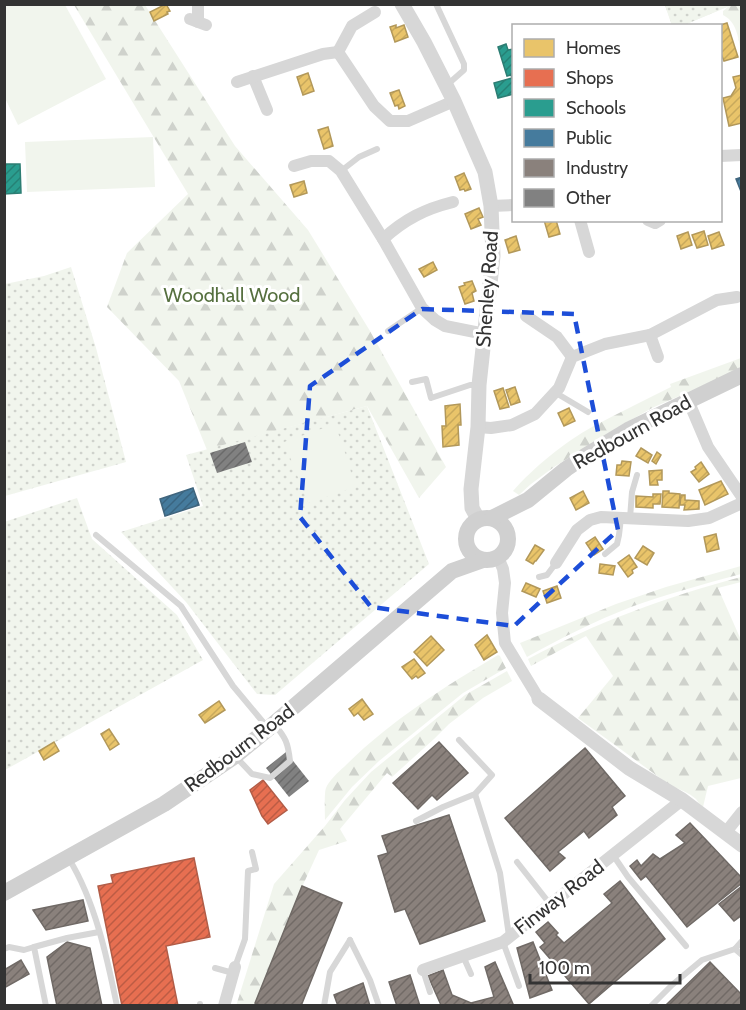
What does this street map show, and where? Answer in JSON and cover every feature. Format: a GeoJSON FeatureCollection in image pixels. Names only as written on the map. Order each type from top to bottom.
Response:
{"type":"FeatureCollection","features":[{"type":"Feature","properties":{"kind":"main road","name":"Redbourn Road"},"geometry":{"type":"LineString","coordinates":[[485,519],[528,500],[566,469],[628,430],[741,375]]}},
{"type":"Feature","properties":{"kind":"main road","name":"Redbourn Road"},"geometry":{"type":"LineString","coordinates":[[508,538],[528,500]]}},
{"type":"Feature","properties":{"kind":"main road"},"geometry":{"type":"LineString","coordinates":[[485,519],[498,521],[504,525],[508,538],[506,549],[490,558],[474,556],[465,540],[468,528],[485,519]]}},
{"type":"Feature","properties":{"kind":"main road","name":"Redbourn Road"},"geometry":{"type":"LineString","coordinates":[[452,571],[465,540]]}},
{"type":"Feature","properties":{"kind":"main road","name":"Redbourn Road"},"geometry":{"type":"LineString","coordinates":[[4,893],[164,804],[235,756],[452,571],[490,558]]}},
{"type":"Feature","properties":{"kind":"street"},"geometry":{"type":"LineString","coordinates":[[198,4],[198,22]]}},
{"type":"Feature","properties":{"kind":"street","name":"Shenley Road"},"geometry":{"type":"LineString","coordinates":[[402,4],[447,85],[485,172],[491,206],[493,256],[479,385],[478,427],[471,489],[472,508],[485,519]]}},
{"type":"Feature","properties":{"kind":"street"},"geometry":{"type":"LineString","coordinates":[[237,82],[338,51],[352,26],[375,12]]}},
{"type":"Feature","properties":{"kind":"street"},"geometry":{"type":"LineString","coordinates":[[338,51],[374,106],[390,120],[408,120],[454,101]]}},
{"type":"Feature","properties":{"kind":"street"},"geometry":{"type":"LineString","coordinates":[[253,76],[267,110]]}},
{"type":"Feature","properties":{"kind":"street"},"geometry":{"type":"LineString","coordinates":[[722,156],[741,155]]}},
{"type":"Feature","properties":{"kind":"street"},"geometry":{"type":"LineString","coordinates":[[294,166],[310,161],[329,161],[341,171],[422,308],[445,326],[485,334]]}},
{"type":"Feature","properties":{"kind":"street"},"geometry":{"type":"LineString","coordinates":[[383,239],[398,226],[431,208],[453,202]]}},
{"type":"Feature","properties":{"kind":"street"},"geometry":{"type":"LineString","coordinates":[[491,206],[512,205]]}},
{"type":"Feature","properties":{"kind":"street"},"geometry":{"type":"LineString","coordinates":[[581,222],[590,252]]}},
{"type":"Feature","properties":{"kind":"street"},"geometry":{"type":"LineString","coordinates":[[478,427],[512,425],[535,414],[556,393],[572,357],[605,344],[650,335],[717,300],[737,297]]}},
{"type":"Feature","properties":{"kind":"street"},"geometry":{"type":"LineString","coordinates":[[526,316],[557,337],[572,357]]}},
{"type":"Feature","properties":{"kind":"street"},"geometry":{"type":"LineString","coordinates":[[650,335],[658,357]]}},
{"type":"Feature","properties":{"kind":"street"},"geometry":{"type":"LineString","coordinates":[[688,400],[708,447],[741,497]]}},
{"type":"Feature","properties":{"kind":"street"},"geometry":{"type":"LineString","coordinates":[[558,554],[577,530],[590,520],[601,517],[688,521],[709,518],[741,502]]}},
{"type":"Feature","properties":{"kind":"street"},"geometry":{"type":"LineString","coordinates":[[490,558],[503,569],[505,583],[502,613],[505,643],[539,699],[628,768],[682,800],[741,845]]}},
{"type":"Feature","properties":{"kind":"street","name":"Finway Road"},"geometry":{"type":"LineString","coordinates":[[423,970],[463,957],[506,939],[682,800]]}},
{"type":"Feature","properties":{"kind":"street"},"geometry":{"type":"LineString","coordinates":[[726,832],[741,812]]}},
{"type":"Feature","properties":{"kind":"street"},"geometry":{"type":"LineString","coordinates":[[224,1005],[234,970]]}},
{"type":"Feature","properties":{"kind":"lane"},"geometry":{"type":"LineString","coordinates":[[436,4],[464,64],[464,70],[447,85]]}},
{"type":"Feature","properties":{"kind":"lane"},"geometry":{"type":"LineString","coordinates":[[341,171],[358,157],[377,149]]}},
{"type":"Feature","properties":{"kind":"lane"},"geometry":{"type":"LineString","coordinates":[[388,331],[422,308]]}},
{"type":"Feature","properties":{"kind":"lane"},"geometry":{"type":"LineString","coordinates":[[412,382],[426,379],[431,398],[470,385],[479,385]]}},
{"type":"Feature","properties":{"kind":"lane"},"geometry":{"type":"LineString","coordinates":[[556,393],[588,412]]}},
{"type":"Feature","properties":{"kind":"lane"},"geometry":{"type":"LineString","coordinates":[[605,554],[617,544],[637,475]]}},
{"type":"Feature","properties":{"kind":"lane"},"geometry":{"type":"LineString","coordinates":[[96,535],[181,606],[233,686],[271,726],[284,736],[290,761],[270,778],[252,774],[235,756]]}},
{"type":"Feature","properties":{"kind":"lane"},"geometry":{"type":"LineString","coordinates":[[538,576],[547,575],[558,554]]}},
{"type":"Feature","properties":{"kind":"lane"},"geometry":{"type":"LineString","coordinates":[[416,821],[475,794],[492,775],[459,740]]}},
{"type":"Feature","properties":{"kind":"lane"},"geometry":{"type":"LineString","coordinates":[[475,794],[500,873],[506,939],[519,986]]}},
{"type":"Feature","properties":{"kind":"lane"},"geometry":{"type":"LineString","coordinates":[[215,968],[234,970],[246,939],[248,871],[256,869],[252,852]]}},
{"type":"Feature","properties":{"kind":"lane"},"geometry":{"type":"LineString","coordinates":[[613,854],[628,877],[686,946]]}},
{"type":"Feature","properties":{"kind":"lane"},"geometry":{"type":"LineString","coordinates":[[69,858],[90,902],[117,1005]]}},
{"type":"Feature","properties":{"kind":"lane"},"geometry":{"type":"LineString","coordinates":[[517,862],[550,904]]}},
{"type":"Feature","properties":{"kind":"lane"},"geometry":{"type":"LineString","coordinates":[[4,949],[9,947],[24,950],[99,932]]}},
{"type":"Feature","properties":{"kind":"lane"},"geometry":{"type":"LineString","coordinates":[[324,1005],[330,972],[350,940],[370,980],[379,1005]]}},
{"type":"Feature","properties":{"kind":"lane"},"geometry":{"type":"LineString","coordinates":[[651,1005],[702,960],[735,949],[741,941]]}},
{"type":"Feature","properties":{"kind":"lane"},"geometry":{"type":"LineString","coordinates":[[34,947],[46,1005]]}},
{"type":"Feature","properties":{"kind":"lane"},"geometry":{"type":"LineString","coordinates":[[735,949],[741,955]]}},
{"type":"Feature","properties":{"kind":"lane"},"geometry":{"type":"LineString","coordinates":[[463,957],[471,974]]}},
{"type":"Feature","properties":{"kind":"lane"},"geometry":{"type":"LineString","coordinates":[[423,970],[430,992]]}},
{"type":"Feature","properties":{"kind":"highlighted area"},"geometry":{"type":"Polygon","coordinates":[[[422,309],[574,314],[618,530],[514,626],[371,607],[300,517],[310,386],[422,309]]]}},
{"type":"Feature","properties":{"kind":"green space"},"geometry":{"type":"Polygon","coordinates":[[[5,4],[65,5],[106,79],[18,125],[5,98],[5,4]]]}},
{"type":"Feature","properties":{"kind":"green space"},"geometry":{"type":"Polygon","coordinates":[[[741,4],[741,7],[732,5],[686,24],[672,24],[665,5],[741,4]]]}},
{"type":"Feature","properties":{"kind":"green space","name":"Woodhall Wood"},"geometry":{"type":"Polygon","coordinates":[[[74,5],[145,5],[235,146],[308,230],[370,331],[446,467],[419,498],[367,406],[207,450],[179,381],[107,307],[127,253],[188,194],[74,5]]]}},
{"type":"Feature","properties":{"kind":"green space"},"geometry":{"type":"Polygon","coordinates":[[[665,5],[741,5],[741,51],[734,26],[723,15],[723,11],[729,6],[686,24],[671,24],[665,5]]]}},
{"type":"Feature","properties":{"kind":"green space"},"geometry":{"type":"Polygon","coordinates":[[[153,137],[155,187],[27,192],[25,142],[153,137]]]}},
{"type":"Feature","properties":{"kind":"green space"},"geometry":{"type":"Polygon","coordinates":[[[71,267],[96,348],[126,462],[5,496],[5,284],[44,276],[71,267]]]}},
{"type":"Feature","properties":{"kind":"green space"},"geometry":{"type":"Polygon","coordinates":[[[741,358],[741,369],[652,408],[554,467],[519,495],[513,491],[550,456],[592,427],[671,387],[670,384],[741,358]]]}},
{"type":"Feature","properties":{"kind":"green space"},"geometry":{"type":"Polygon","coordinates":[[[367,406],[429,564],[275,695],[257,694],[186,602],[121,532],[203,506],[186,455],[367,406]]]}},
{"type":"Feature","properties":{"kind":"green space"},"geometry":{"type":"Polygon","coordinates":[[[335,424],[355,487],[308,503],[284,442],[335,424]]]}},
{"type":"Feature","properties":{"kind":"green space"},"geometry":{"type":"Polygon","coordinates":[[[77,498],[92,539],[177,615],[203,660],[5,770],[4,522],[77,498]]]}},
{"type":"Feature","properties":{"kind":"green space"},"geometry":{"type":"Polygon","coordinates":[[[741,566],[741,574],[631,607],[578,630],[527,657],[520,643],[616,604],[741,566]]]}},
{"type":"Feature","properties":{"kind":"green space"},"geometry":{"type":"Polygon","coordinates":[[[741,577],[741,582],[718,588],[741,640],[741,778],[708,786],[703,807],[696,799],[671,786],[578,718],[613,676],[586,636],[531,666],[528,659],[580,633],[632,612],[741,577]]]}},
{"type":"Feature","properties":{"kind":"green space"},"geometry":{"type":"Polygon","coordinates":[[[498,655],[506,668],[463,693],[379,761],[352,787],[325,820],[326,788],[339,771],[398,720],[498,655]]]}},
{"type":"Feature","properties":{"kind":"green space"},"geometry":{"type":"Polygon","coordinates":[[[507,671],[512,681],[483,698],[449,724],[392,777],[387,773],[340,829],[347,841],[319,850],[254,1005],[236,1006],[274,884],[371,772],[465,695],[507,671]]]}},
{"type":"Feature","properties":{"kind":"building: Homes"},"geometry":{"type":"Polygon","coordinates":[[[166,4],[170,11],[167,12],[168,14],[154,21],[150,12],[166,4]]]}},
{"type":"Feature","properties":{"kind":"building: Homes"},"geometry":{"type":"Polygon","coordinates":[[[727,23],[738,57],[724,61],[722,56],[722,24],[727,23]]]}},
{"type":"Feature","properties":{"kind":"building: Homes"},"geometry":{"type":"Polygon","coordinates":[[[396,25],[396,28],[404,25],[408,37],[395,42],[390,27],[396,25]]]}},
{"type":"Feature","properties":{"kind":"building: Homes"},"geometry":{"type":"Polygon","coordinates":[[[308,73],[314,91],[303,95],[297,77],[308,73]]]}},
{"type":"Feature","properties":{"kind":"building: Homes"},"geometry":{"type":"Polygon","coordinates":[[[742,75],[742,123],[729,126],[723,98],[731,96],[736,88],[733,77],[742,75]]]}},
{"type":"Feature","properties":{"kind":"building: Homes"},"geometry":{"type":"Polygon","coordinates":[[[399,90],[405,106],[399,109],[398,105],[395,106],[390,93],[399,90]]]}},
{"type":"Feature","properties":{"kind":"building: Homes"},"geometry":{"type":"Polygon","coordinates":[[[328,127],[333,146],[324,149],[318,130],[328,127]]]}},
{"type":"Feature","properties":{"kind":"building: Homes"},"geometry":{"type":"Polygon","coordinates":[[[464,173],[471,189],[465,191],[460,190],[455,177],[464,173]]]}},
{"type":"Feature","properties":{"kind":"building: Homes"},"geometry":{"type":"Polygon","coordinates":[[[304,181],[307,193],[294,197],[290,185],[304,181]]]}},
{"type":"Feature","properties":{"kind":"building: Homes"},"geometry":{"type":"Polygon","coordinates":[[[479,208],[483,217],[478,219],[481,225],[471,229],[465,214],[479,208]]]}},
{"type":"Feature","properties":{"kind":"building: Homes"},"geometry":{"type":"Polygon","coordinates":[[[545,222],[557,222],[560,234],[549,237],[545,222]]]}},
{"type":"Feature","properties":{"kind":"building: Homes"},"geometry":{"type":"Polygon","coordinates":[[[704,231],[708,245],[697,248],[692,235],[704,231]]]}},
{"type":"Feature","properties":{"kind":"building: Homes"},"geometry":{"type":"Polygon","coordinates":[[[688,232],[692,245],[681,249],[677,236],[688,232]]]}},
{"type":"Feature","properties":{"kind":"building: Homes"},"geometry":{"type":"Polygon","coordinates":[[[719,232],[724,245],[712,249],[708,236],[719,232]]]}},
{"type":"Feature","properties":{"kind":"building: Homes"},"geometry":{"type":"Polygon","coordinates":[[[516,236],[520,250],[509,253],[505,240],[516,236]]]}},
{"type":"Feature","properties":{"kind":"building: Homes"},"geometry":{"type":"Polygon","coordinates":[[[433,262],[437,270],[424,277],[419,269],[433,262]]]}},
{"type":"Feature","properties":{"kind":"building: Homes"},"geometry":{"type":"Polygon","coordinates":[[[472,281],[476,291],[472,293],[474,301],[465,304],[459,287],[472,281]]]}},
{"type":"Feature","properties":{"kind":"building: Homes"},"geometry":{"type":"Polygon","coordinates":[[[515,387],[520,402],[511,405],[506,390],[515,387]]]}},
{"type":"Feature","properties":{"kind":"building: Homes"},"geometry":{"type":"Polygon","coordinates":[[[503,388],[509,407],[500,409],[494,391],[503,388]]]}},
{"type":"Feature","properties":{"kind":"building: Homes"},"geometry":{"type":"Polygon","coordinates":[[[460,404],[459,445],[443,447],[442,426],[446,426],[445,406],[460,404]]]}},
{"type":"Feature","properties":{"kind":"building: Homes"},"geometry":{"type":"Polygon","coordinates":[[[569,408],[575,421],[564,426],[558,413],[569,408]]]}},
{"type":"Feature","properties":{"kind":"building: Homes"},"geometry":{"type":"Polygon","coordinates":[[[641,448],[652,455],[648,463],[636,456],[641,448]]]}},
{"type":"Feature","properties":{"kind":"building: Homes"},"geometry":{"type":"Polygon","coordinates":[[[657,452],[661,455],[656,464],[652,461],[657,452]]]}},
{"type":"Feature","properties":{"kind":"building: Homes"},"geometry":{"type":"Polygon","coordinates":[[[622,461],[631,462],[629,476],[616,475],[617,465],[621,465],[622,461]]]}},
{"type":"Feature","properties":{"kind":"building: Homes"},"geometry":{"type":"Polygon","coordinates":[[[701,462],[709,474],[699,482],[691,472],[701,462]]]}},
{"type":"Feature","properties":{"kind":"building: Homes"},"geometry":{"type":"Polygon","coordinates":[[[662,470],[662,480],[657,480],[658,485],[650,485],[649,471],[662,470]]]}},
{"type":"Feature","properties":{"kind":"building: Homes"},"geometry":{"type":"Polygon","coordinates":[[[721,481],[728,494],[705,505],[699,490],[721,481]]]}},
{"type":"Feature","properties":{"kind":"building: Homes"},"geometry":{"type":"Polygon","coordinates":[[[583,491],[589,503],[576,510],[570,498],[583,491]]]}},
{"type":"Feature","properties":{"kind":"building: Homes"},"geometry":{"type":"Polygon","coordinates":[[[663,491],[680,494],[679,508],[662,507],[663,491]]]}},
{"type":"Feature","properties":{"kind":"building: Homes"},"geometry":{"type":"Polygon","coordinates":[[[653,494],[661,494],[660,504],[653,504],[653,508],[636,507],[636,496],[653,497],[653,494]]]}},
{"type":"Feature","properties":{"kind":"building: Homes"},"geometry":{"type":"Polygon","coordinates":[[[681,495],[685,495],[685,500],[699,501],[699,509],[684,510],[685,505],[680,505],[681,495]]]}},
{"type":"Feature","properties":{"kind":"building: Homes"},"geometry":{"type":"Polygon","coordinates":[[[716,534],[719,549],[707,552],[704,537],[716,534]]]}},
{"type":"Feature","properties":{"kind":"building: Homes"},"geometry":{"type":"Polygon","coordinates":[[[595,537],[603,549],[594,555],[586,543],[595,537]]]}},
{"type":"Feature","properties":{"kind":"building: Homes"},"geometry":{"type":"Polygon","coordinates":[[[535,545],[544,550],[533,564],[526,560],[535,545]]]}},
{"type":"Feature","properties":{"kind":"building: Homes"},"geometry":{"type":"Polygon","coordinates":[[[643,546],[654,553],[647,565],[635,558],[643,546]]]}},
{"type":"Feature","properties":{"kind":"building: Homes"},"geometry":{"type":"Polygon","coordinates":[[[629,555],[637,567],[628,577],[618,563],[629,555]]]}},
{"type":"Feature","properties":{"kind":"building: Homes"},"geometry":{"type":"Polygon","coordinates":[[[600,564],[615,566],[613,575],[599,573],[600,564]]]}},
{"type":"Feature","properties":{"kind":"building: Homes"},"geometry":{"type":"Polygon","coordinates":[[[526,583],[540,589],[536,597],[522,591],[526,583]]]}},
{"type":"Feature","properties":{"kind":"building: Homes"},"geometry":{"type":"Polygon","coordinates":[[[557,586],[561,598],[547,603],[543,591],[557,586]]]}},
{"type":"Feature","properties":{"kind":"building: Homes"},"geometry":{"type":"Polygon","coordinates":[[[487,635],[497,652],[484,660],[475,645],[487,635]]]}},
{"type":"Feature","properties":{"kind":"building: Homes"},"geometry":{"type":"Polygon","coordinates":[[[431,636],[444,650],[427,666],[414,652],[431,636]]]}},
{"type":"Feature","properties":{"kind":"building: Homes"},"geometry":{"type":"Polygon","coordinates":[[[414,659],[425,673],[412,679],[402,667],[414,659]]]}},
{"type":"Feature","properties":{"kind":"building: Homes"},"geometry":{"type":"Polygon","coordinates":[[[362,699],[373,714],[364,720],[358,713],[354,716],[349,709],[362,699]]]}},
{"type":"Feature","properties":{"kind":"building: Homes"},"geometry":{"type":"Polygon","coordinates":[[[219,701],[225,710],[205,723],[199,715],[219,701]]]}},
{"type":"Feature","properties":{"kind":"building: Homes"},"geometry":{"type":"Polygon","coordinates":[[[109,729],[119,744],[110,750],[101,734],[109,729]]]}},
{"type":"Feature","properties":{"kind":"building: Homes"},"geometry":{"type":"Polygon","coordinates":[[[54,742],[59,751],[44,760],[39,751],[54,742]]]}},
{"type":"Feature","properties":{"kind":"building: Shops"},"geometry":{"type":"Polygon","coordinates":[[[263,780],[287,810],[268,824],[250,790],[263,780]]]}},
{"type":"Feature","properties":{"kind":"building: Shops"},"geometry":{"type":"Polygon","coordinates":[[[194,858],[210,937],[166,946],[178,1006],[122,1006],[98,886],[113,883],[111,875],[194,858]]]}},
{"type":"Feature","properties":{"kind":"building: Schools"},"geometry":{"type":"Polygon","coordinates":[[[506,44],[508,50],[512,49],[512,78],[511,75],[507,76],[498,47],[506,44]]]}},
{"type":"Feature","properties":{"kind":"building: Schools"},"geometry":{"type":"Polygon","coordinates":[[[512,78],[512,94],[498,98],[494,83],[512,78]]]}},
{"type":"Feature","properties":{"kind":"building: Schools"},"geometry":{"type":"Polygon","coordinates":[[[4,138],[5,164],[20,164],[21,193],[4,194],[4,138]]]}},
{"type":"Feature","properties":{"kind":"building: Public"},"geometry":{"type":"Polygon","coordinates":[[[742,177],[742,194],[736,179],[742,177]]]}},
{"type":"Feature","properties":{"kind":"building: Public"},"geometry":{"type":"Polygon","coordinates":[[[193,488],[199,505],[165,516],[160,499],[193,488]]]}},
{"type":"Feature","properties":{"kind":"building: Industry"},"geometry":{"type":"Polygon","coordinates":[[[439,742],[468,773],[437,800],[432,795],[418,809],[393,783],[439,742]]]}},
{"type":"Feature","properties":{"kind":"building: Industry"},"geometry":{"type":"Polygon","coordinates":[[[585,748],[625,796],[612,807],[617,815],[589,838],[584,831],[558,852],[565,858],[550,871],[505,818],[585,748]]]}},
{"type":"Feature","properties":{"kind":"building: Industry"},"geometry":{"type":"Polygon","coordinates":[[[449,815],[485,921],[420,944],[405,909],[395,912],[378,856],[388,853],[382,836],[449,815]]]}},
{"type":"Feature","properties":{"kind":"building: Industry"},"geometry":{"type":"Polygon","coordinates":[[[690,823],[742,878],[742,883],[687,927],[646,876],[641,880],[630,866],[637,860],[641,866],[653,854],[660,859],[685,843],[676,835],[690,823]]]}},
{"type":"Feature","properties":{"kind":"building: Industry"},"geometry":{"type":"Polygon","coordinates":[[[620,881],[665,939],[589,1004],[540,947],[545,943],[536,932],[548,922],[564,943],[612,903],[604,894],[620,881]]]}},
{"type":"Feature","properties":{"kind":"building: Industry"},"geometry":{"type":"Polygon","coordinates":[[[302,886],[342,903],[301,1006],[262,1006],[255,1003],[302,886]]]}},
{"type":"Feature","properties":{"kind":"building: Industry"},"geometry":{"type":"Polygon","coordinates":[[[742,886],[742,915],[734,921],[719,904],[742,886]]]}},
{"type":"Feature","properties":{"kind":"building: Industry"},"geometry":{"type":"Polygon","coordinates":[[[83,900],[88,921],[46,930],[33,910],[83,900]]]}},
{"type":"Feature","properties":{"kind":"building: Industry"},"geometry":{"type":"Polygon","coordinates":[[[67,942],[90,948],[102,1006],[57,1006],[47,957],[67,942]]]}},
{"type":"Feature","properties":{"kind":"building: Industry"},"geometry":{"type":"Polygon","coordinates":[[[533,942],[552,990],[530,998],[517,948],[533,942]]]}},
{"type":"Feature","properties":{"kind":"building: Industry"},"geometry":{"type":"Polygon","coordinates":[[[21,960],[29,974],[4,988],[4,970],[21,960]]]}},
{"type":"Feature","properties":{"kind":"building: Industry"},"geometry":{"type":"Polygon","coordinates":[[[495,962],[513,1004],[510,1006],[441,1005],[428,976],[443,970],[452,995],[471,1003],[494,997],[485,967],[495,962]]]}},
{"type":"Feature","properties":{"kind":"building: Industry"},"geometry":{"type":"Polygon","coordinates":[[[710,962],[742,995],[742,1006],[665,1006],[710,962]]]}},
{"type":"Feature","properties":{"kind":"building: Industry"},"geometry":{"type":"Polygon","coordinates":[[[410,975],[420,1006],[397,1006],[389,982],[410,975]]]}},
{"type":"Feature","properties":{"kind":"building: Industry"},"geometry":{"type":"Polygon","coordinates":[[[363,983],[370,1006],[338,1006],[334,995],[363,983]]]}},
{"type":"Feature","properties":{"kind":"building: Other"},"geometry":{"type":"Polygon","coordinates":[[[245,442],[252,462],[217,473],[210,453],[245,442]]]}},
{"type":"Feature","properties":{"kind":"building: Other"},"geometry":{"type":"Polygon","coordinates":[[[286,752],[309,781],[289,797],[266,768],[286,752]]]}}]}
